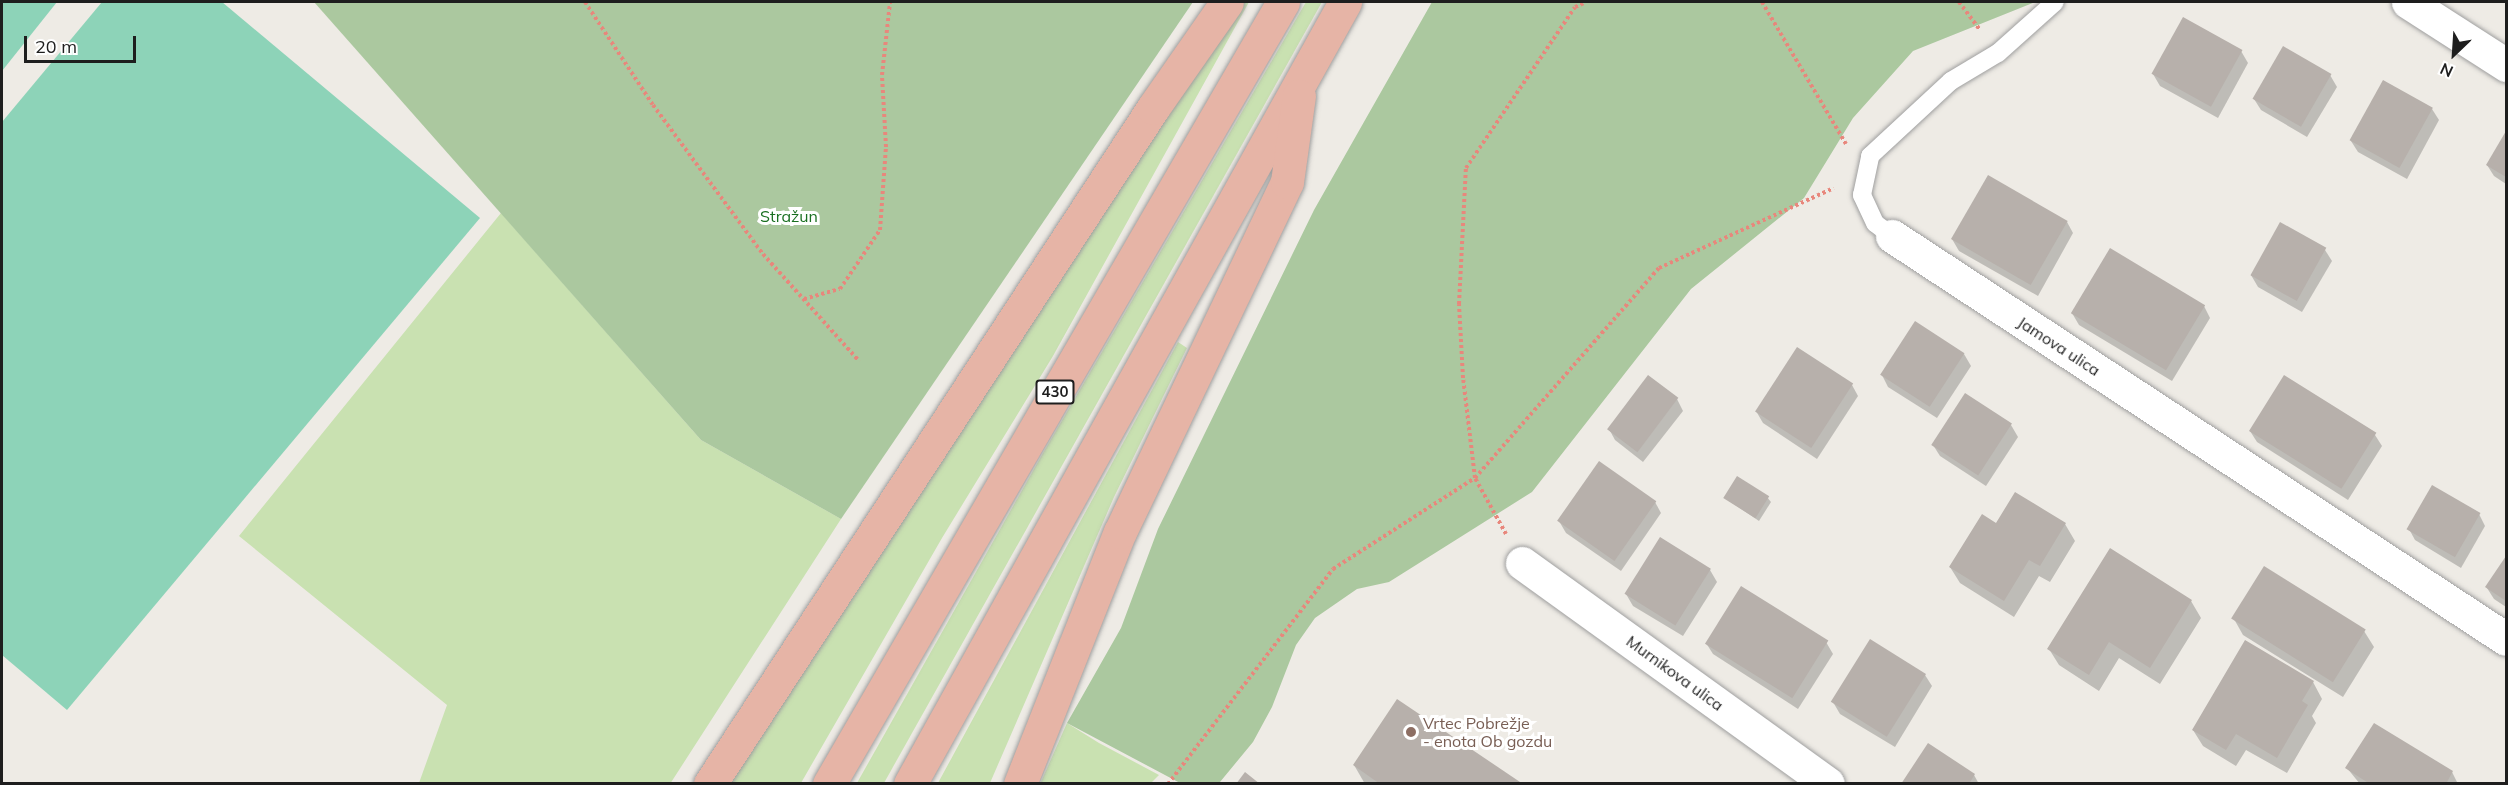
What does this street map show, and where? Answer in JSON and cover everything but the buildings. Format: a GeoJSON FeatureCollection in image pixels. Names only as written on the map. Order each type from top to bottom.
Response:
{"type":"FeatureCollection","features":[{"type":"Feature","properties":{"kind":"highway"},"geometry":{"type":"LineString","coordinates":[[710,783],[1152,108],[1227,2]]}},
{"type":"Feature","properties":{"kind":"highway","name":"430"},"geometry":{"type":"LineString","coordinates":[[829,783],[1283,2]]}},
{"type":"Feature","properties":{"kind":"highway"},"geometry":{"type":"LineString","coordinates":[[910,783],[1301,75],[1345,2]]}},
{"type":"Feature","properties":{"kind":"highway"},"geometry":{"type":"LineString","coordinates":[[1020,783],[1120,532],[1287,182],[1301,75]]}},
{"type":"Feature","properties":{"kind":"street"},"geometry":{"type":"LineString","coordinates":[[2408,2],[2506,65]]}},
{"type":"Feature","properties":{"kind":"street","name":"Jamova ulica"},"geometry":{"type":"LineString","coordinates":[[1892,236],[2506,639]]}},
{"type":"Feature","properties":{"kind":"street","name":"Murnikova ulica"},"geometry":{"type":"LineString","coordinates":[[1522,563],[1828,783]]}},
{"type":"Feature","properties":{"kind":"lane","name":"Jamova ulica"},"geometry":{"type":"LineString","coordinates":[[1892,236],[1867,211],[1862,195],[1864,174],[1870,156],[1881,143],[1951,81],[1998,53],[2055,2]]}},
{"type":"Feature","properties":{"kind":"path"},"geometry":{"type":"LineString","coordinates":[[585,2],[666,123],[763,254],[859,361]]}},
{"type":"Feature","properties":{"kind":"path"},"geometry":{"type":"LineString","coordinates":[[804,299],[840,290],[880,231],[886,147],[882,75],[890,2]]}},
{"type":"Feature","properties":{"kind":"path"},"geometry":{"type":"LineString","coordinates":[[1522,563],[1475,478],[1459,304],[1466,168],[1575,7],[1586,2]]}},
{"type":"Feature","properties":{"kind":"path"},"geometry":{"type":"LineString","coordinates":[[1168,783],[1333,569],[1475,478],[1659,268],[1864,174],[1761,2]]}},
{"type":"Feature","properties":{"kind":"path"},"geometry":{"type":"LineString","coordinates":[[1959,2],[1998,53]]}},
{"type":"Feature","properties":{"kind":"green space"},"geometry":{"type":"Polygon","coordinates":[[[2,2],[57,2],[2,71],[2,2]]]}},
{"type":"Feature","properties":{"kind":"green space"},"geometry":{"type":"Polygon","coordinates":[[[102,2],[222,2],[480,218],[67,710],[2,655],[2,122],[102,2]]]}},
{"type":"Feature","properties":{"kind":"green space","name":"Stražun"},"geometry":{"type":"Polygon","coordinates":[[[314,2],[1193,2],[841,519],[701,440],[314,2]]]}},
{"type":"Feature","properties":{"kind":"green space"},"geometry":{"type":"Polygon","coordinates":[[[1244,2],[1249,2],[1053,356],[942,538],[801,783],[724,784],[1244,2]]]}},
{"type":"Feature","properties":{"kind":"green space"},"geometry":{"type":"Polygon","coordinates":[[[1306,2],[1322,2],[884,783],[857,783],[1043,453],[1306,2]]]}},
{"type":"Feature","properties":{"kind":"green space"},"geometry":{"type":"Polygon","coordinates":[[[1432,2],[2035,2],[1913,51],[1853,118],[1804,198],[1691,289],[1532,492],[1389,582],[1357,589],[1315,618],[1296,645],[1272,707],[1253,742],[1220,782],[1180,783],[1067,723],[1121,628],[1158,529],[1314,210],[1432,2]]]}},
{"type":"Feature","properties":{"kind":"green space"},"geometry":{"type":"Polygon","coordinates":[[[501,213],[701,440],[841,519],[670,784],[419,783],[447,705],[239,536],[501,213]]]}},
{"type":"Feature","properties":{"kind":"green space"},"geometry":{"type":"Polygon","coordinates":[[[1178,342],[1187,348],[1114,497],[990,783],[938,783],[1178,342]]]}},
{"type":"Feature","properties":{"kind":"green space"},"geometry":{"type":"Polygon","coordinates":[[[1067,723],[1159,775],[1151,783],[1040,784],[1067,723]]]}},
{"type":"Feature","properties":{"kind":"place","name":"Vrtec Pobrežje - enota Ob gozdu"},"geometry":{"type":"Point","coordinates":[1411,732]}}]}
